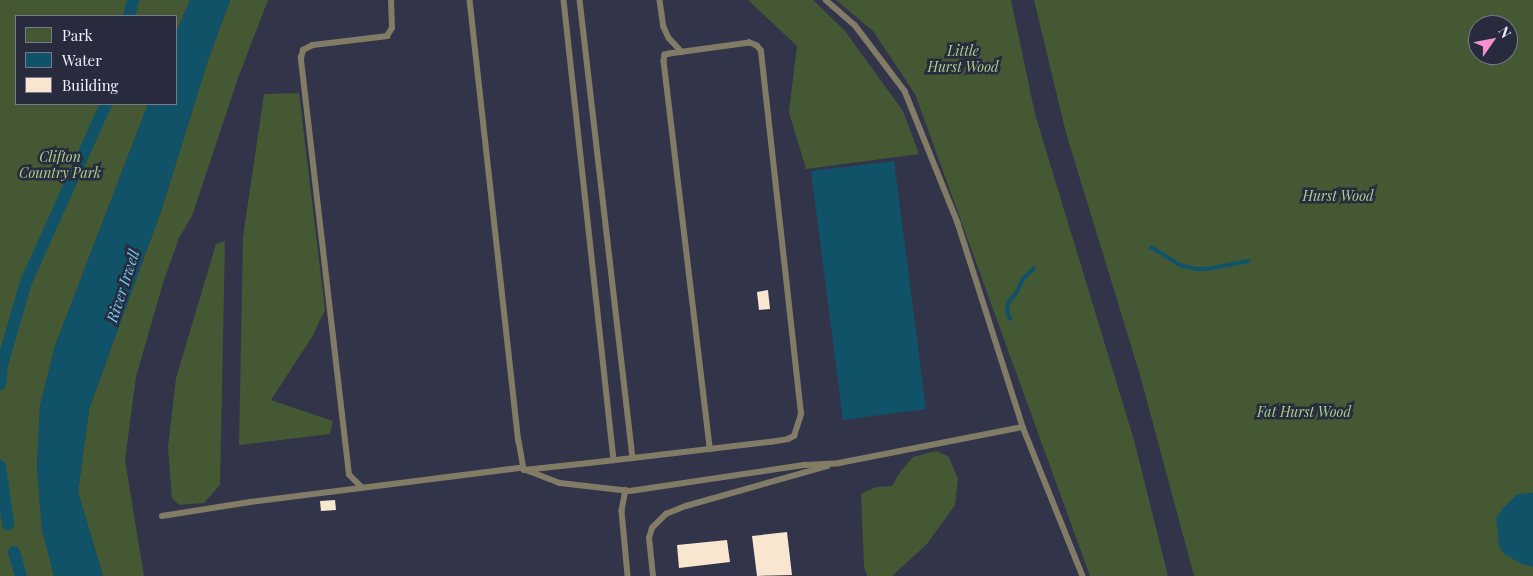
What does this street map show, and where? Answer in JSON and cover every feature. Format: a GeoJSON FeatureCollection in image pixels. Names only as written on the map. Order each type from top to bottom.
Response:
{"type":"FeatureCollection","features":[{"type":"Feature","properties":{"kind":"lane"},"geometry":{"type":"LineString","coordinates":[[363,488],[356,484],[349,475],[301,58],[303,50],[313,45],[387,36],[392,28],[391,0]]}},
{"type":"Feature","properties":{"kind":"lane"},"geometry":{"type":"LineString","coordinates":[[470,0],[519,441],[524,470]]}},
{"type":"Feature","properties":{"kind":"lane"},"geometry":{"type":"LineString","coordinates":[[564,0],[614,460]]}},
{"type":"Feature","properties":{"kind":"lane"},"geometry":{"type":"LineString","coordinates":[[580,0],[633,458]]}},
{"type":"Feature","properties":{"kind":"lane"},"geometry":{"type":"LineString","coordinates":[[660,0],[664,27],[669,38],[682,52]]}},
{"type":"Feature","properties":{"kind":"lane"},"geometry":{"type":"LineString","coordinates":[[826,0],[855,26],[905,91],[958,223],[1023,427],[1084,576]]}},
{"type":"Feature","properties":{"kind":"lane"},"geometry":{"type":"LineString","coordinates":[[524,470],[710,449],[788,439],[796,430],[801,414],[761,50],[754,44],[665,55],[664,61],[710,449]]}},
{"type":"Feature","properties":{"kind":"lane"},"geometry":{"type":"LineString","coordinates":[[653,576],[649,538],[652,528],[666,514],[686,506],[839,463],[1023,427]]}},
{"type":"Feature","properties":{"kind":"lane"},"geometry":{"type":"LineString","coordinates":[[162,516],[521,468],[560,483],[626,490],[805,465],[839,463]]}},
{"type":"Feature","properties":{"kind":"lane"},"geometry":{"type":"LineString","coordinates":[[626,490],[622,511],[628,576]]}},
{"type":"Feature","properties":{"kind":"green space","name":"Clifton Country Park"},"geometry":{"type":"Polygon","coordinates":[[[0,0],[190,0],[178,28],[178,15],[15,15],[15,105],[148,105],[55,346],[40,406],[37,469],[42,529],[54,576],[0,576],[0,0]]]}},
{"type":"Feature","properties":{"kind":"green space"},"geometry":{"type":"Polygon","coordinates":[[[230,0],[268,0],[238,78],[192,216],[179,238],[163,283],[136,377],[125,460],[144,576],[103,576],[78,492],[89,409],[162,208],[208,60],[230,0]]]}},
{"type":"Feature","properties":{"kind":"green space"},"geometry":{"type":"Polygon","coordinates":[[[748,0],[813,0],[845,31],[903,111],[919,154],[806,169],[789,112],[797,46],[748,0]]]}},
{"type":"Feature","properties":{"kind":"green space","name":"Little Hurst Wood"},"geometry":{"type":"Polygon","coordinates":[[[836,0],[1011,0],[1035,114],[1134,440],[1168,576],[1090,576],[915,94],[873,31],[836,0]]]}},
{"type":"Feature","properties":{"kind":"green space","name":"Hurst Wood"},"geometry":{"type":"Polygon","coordinates":[[[1034,0],[1533,0],[1533,576],[1194,576],[1140,375],[1066,133],[1034,0]]]}},
{"type":"Feature","properties":{"kind":"green space"},"geometry":{"type":"Polygon","coordinates":[[[299,93],[325,310],[312,337],[271,400],[333,421],[330,434],[239,445],[243,237],[264,94],[299,93]]]}},
{"type":"Feature","properties":{"kind":"green space"},"geometry":{"type":"Polygon","coordinates":[[[225,241],[220,485],[204,503],[179,505],[172,498],[168,447],[176,378],[216,244],[225,241]]]}},
{"type":"Feature","properties":{"kind":"green space"},"geometry":{"type":"Polygon","coordinates":[[[936,451],[949,457],[958,479],[955,505],[927,544],[892,576],[867,576],[864,567],[861,494],[876,487],[892,486],[900,472],[913,457],[936,451]]]}},
{"type":"Feature","properties":{"kind":"water","name":"River Irwell"},"geometry":{"type":"Polygon","coordinates":[[[190,0],[230,0],[208,60],[162,208],[89,409],[78,492],[103,576],[54,576],[42,529],[37,469],[40,406],[55,346],[148,105],[178,105],[178,28],[190,0]]]}},
{"type":"Feature","properties":{"kind":"water"},"geometry":{"type":"Polygon","coordinates":[[[894,161],[926,409],[843,420],[811,171],[894,161]]]}},
{"type":"Feature","properties":{"kind":"water"},"geometry":{"type":"Polygon","coordinates":[[[1533,493],[1533,567],[1522,564],[1504,554],[1499,546],[1496,518],[1516,495],[1533,493]]]}},
{"type":"Feature","properties":{"kind":"building"},"geometry":{"type":"Polygon","coordinates":[[[768,290],[770,309],[759,310],[757,292],[768,290]]]}},
{"type":"Feature","properties":{"kind":"building"},"geometry":{"type":"Polygon","coordinates":[[[335,500],[336,510],[321,511],[320,501],[335,500]]]}},
{"type":"Feature","properties":{"kind":"building"},"geometry":{"type":"Polygon","coordinates":[[[787,532],[792,575],[757,576],[752,536],[787,532]]]}},
{"type":"Feature","properties":{"kind":"building"},"geometry":{"type":"Polygon","coordinates":[[[727,540],[730,562],[679,568],[677,545],[727,540]]]}},
{"type":"Feature","properties":{"kind":"waterway"},"geometry":{"type":"LineString","coordinates":[[129,15],[133,0]]}},
{"type":"Feature","properties":{"kind":"waterway"},"geometry":{"type":"LineString","coordinates":[[0,384],[2,365],[26,282],[106,105]]}},
{"type":"Feature","properties":{"kind":"waterway"},"geometry":{"type":"LineString","coordinates":[[1151,247],[1180,265],[1196,269],[1207,269],[1248,261]]}},
{"type":"Feature","properties":{"kind":"waterway"},"geometry":{"type":"LineString","coordinates":[[1010,319],[1007,312],[1008,303],[1017,292],[1022,280],[1034,268]]}},
{"type":"Feature","properties":{"kind":"waterway"},"geometry":{"type":"LineString","coordinates":[[0,466],[8,524]]}},
{"type":"Feature","properties":{"kind":"waterway"},"geometry":{"type":"LineString","coordinates":[[14,552],[21,576]]}},
{"type":"Feature","properties":{"kind":"park label","name":"Fat Hurst Wood"},"geometry":{"type":"Point","coordinates":[1304,412]}}]}
